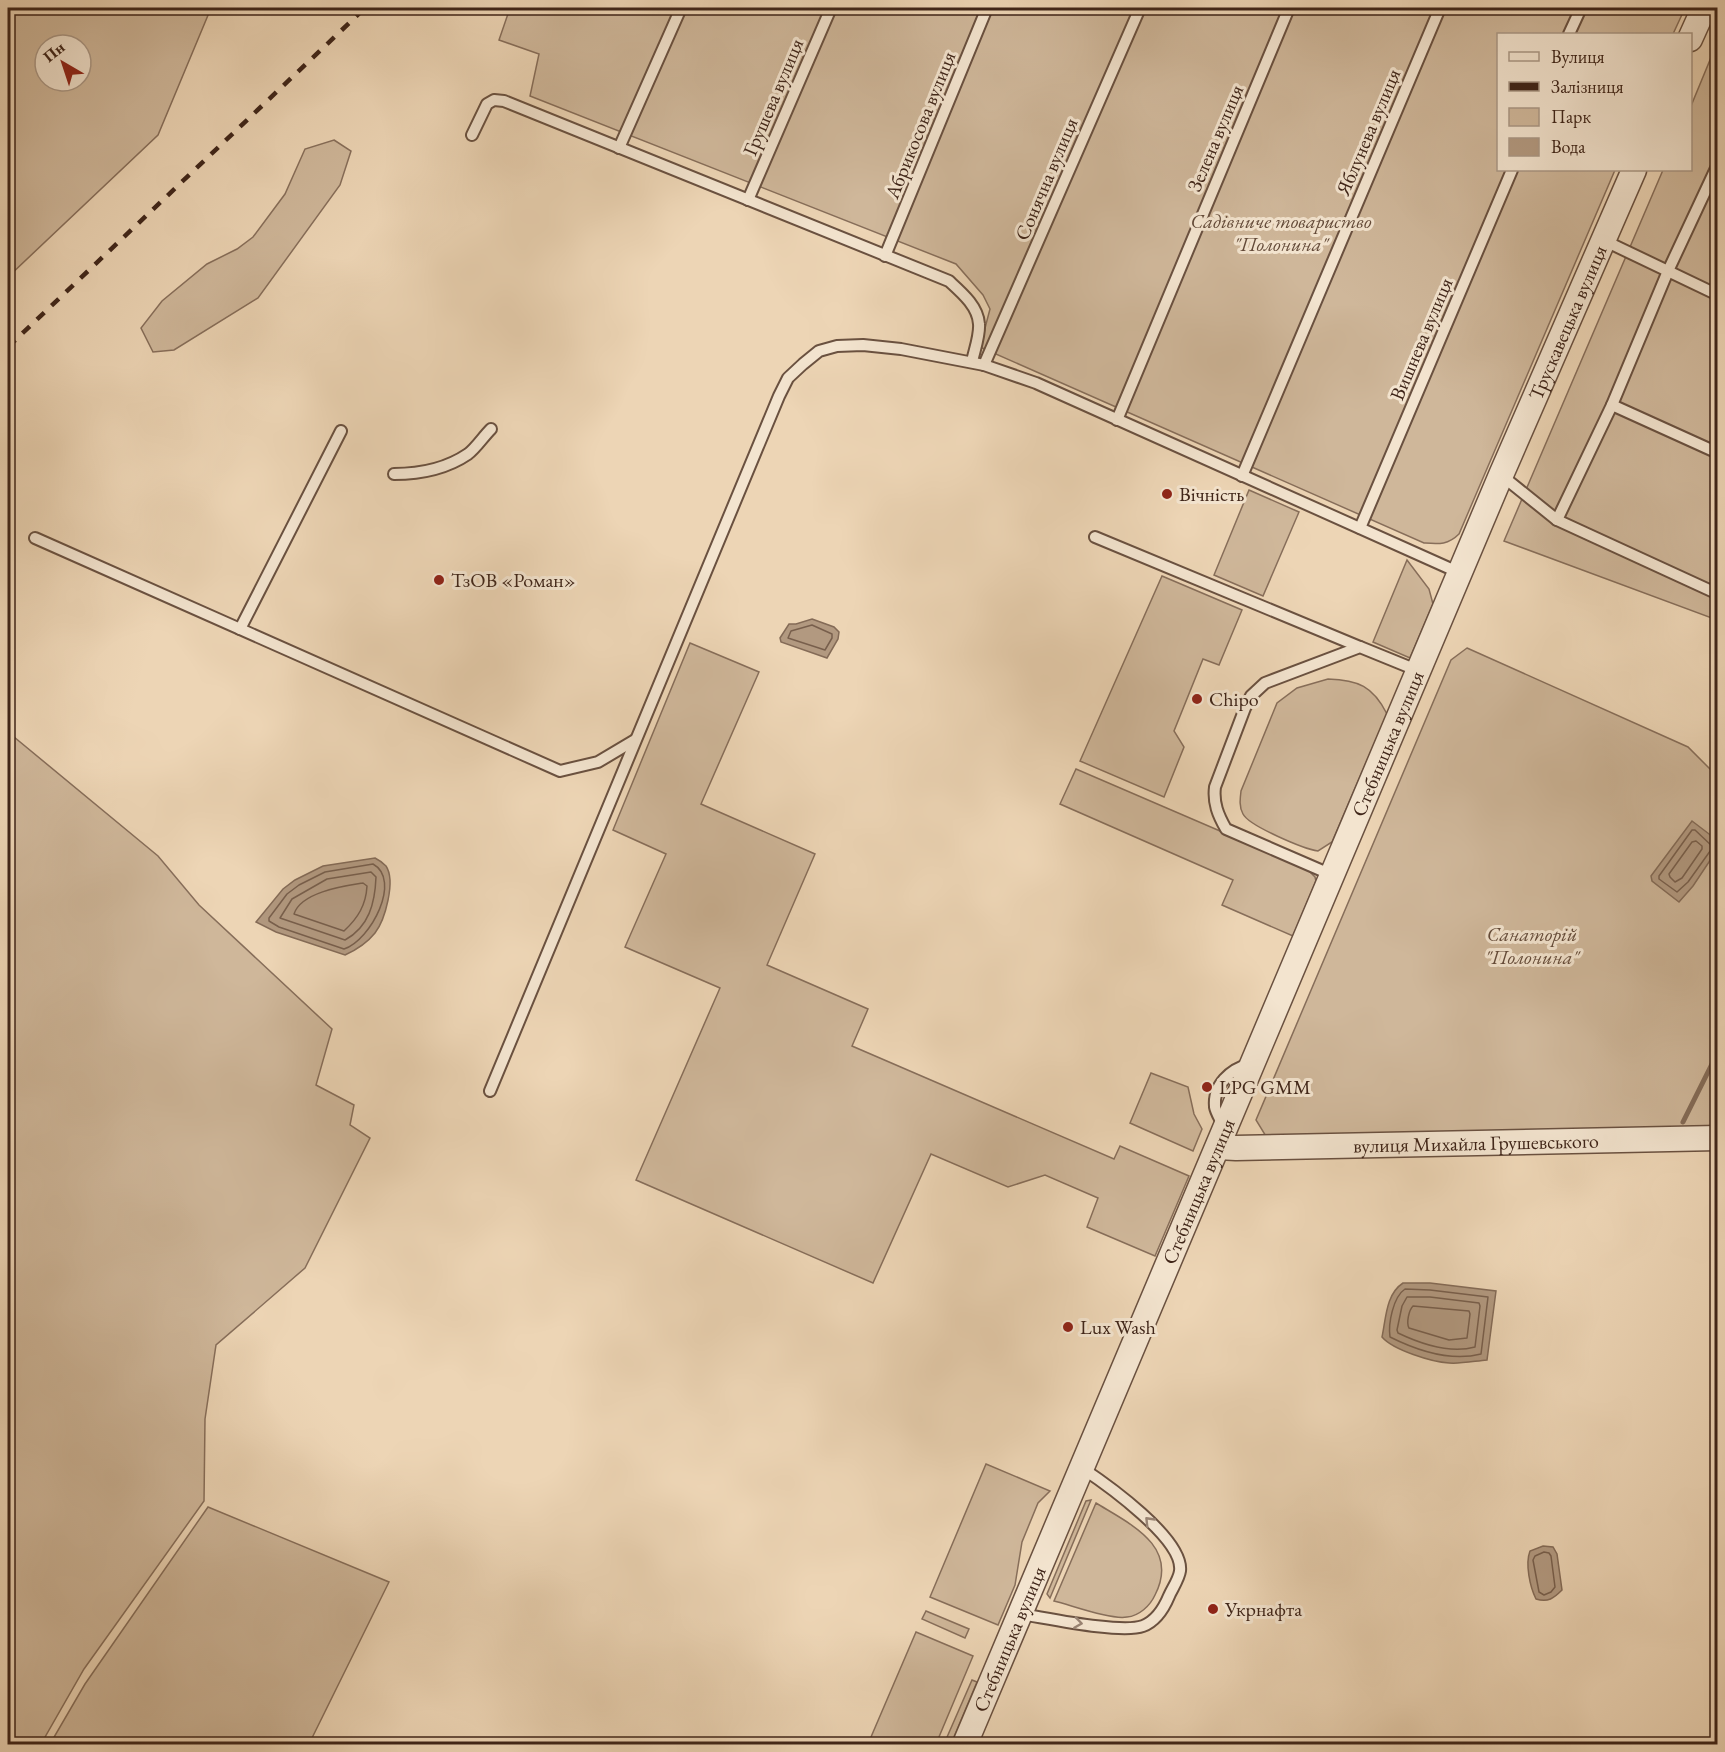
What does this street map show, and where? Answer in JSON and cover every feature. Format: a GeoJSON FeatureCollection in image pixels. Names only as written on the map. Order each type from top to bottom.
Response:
{"type":"FeatureCollection","features":[{"type":"Feature","properties":{"kind":"street"},"geometry":{"type":"LineString","coordinates":[[1692,35],[1704,8]]}},
{"type":"Feature","properties":{"kind":"street","name":"Трускавецька вулиця"},"geometry":{"type":"LineString","coordinates":[[1460,573],[1634,171]]}},
{"type":"Feature","properties":{"kind":"street","name":"Стебницька вулиця"},"geometry":{"type":"LineString","coordinates":[[965,1744],[1082,1468],[1226,1141],[1253,1063],[1460,573]]}},
{"type":"Feature","properties":{"kind":"street","name":"вулиця Михайла Грушевського"},"geometry":{"type":"LineString","coordinates":[[1226,1141],[1718,1138]]}},
{"type":"Feature","properties":{"kind":"lane"},"geometry":{"type":"LineString","coordinates":[[619,148],[681,8]]}},
{"type":"Feature","properties":{"kind":"lane","name":"Грушева вулиця"},"geometry":{"type":"LineString","coordinates":[[748,200],[831,8]]}},
{"type":"Feature","properties":{"kind":"lane","name":"Абрикосова вулиця"},"geometry":{"type":"LineString","coordinates":[[885,256],[987,8]]}},
{"type":"Feature","properties":{"kind":"lane","name":"Сонячна вулиця"},"geometry":{"type":"LineString","coordinates":[[984,365],[1140,8]]}},
{"type":"Feature","properties":{"kind":"lane","name":"Зелена вулиця"},"geometry":{"type":"LineString","coordinates":[[1118,417],[1289,8]]}},
{"type":"Feature","properties":{"kind":"lane","name":"Яблунева вулиця"},"geometry":{"type":"LineString","coordinates":[[1244,473],[1440,8]]}},
{"type":"Feature","properties":{"kind":"lane"},"geometry":{"type":"LineString","coordinates":[[1569,33],[1581,8]]}},
{"type":"Feature","properties":{"kind":"lane"},"geometry":{"type":"LineString","coordinates":[[472,135],[487,104],[499,100],[949,281],[964,294],[973,307],[980,324],[972,362]]}},
{"type":"Feature","properties":{"kind":"lane"},"geometry":{"type":"LineString","coordinates":[[1557,520],[1612,405],[1668,271],[1718,164]]}},
{"type":"Feature","properties":{"kind":"lane","name":"Вишнева вулиця"},"geometry":{"type":"LineString","coordinates":[[1361,525],[1512,171]]}},
{"type":"Feature","properties":{"kind":"lane"},"geometry":{"type":"LineString","coordinates":[[1603,240],[1718,295]]}},
{"type":"Feature","properties":{"kind":"lane"},"geometry":{"type":"LineString","coordinates":[[490,1091],[778,396],[788,378],[819,351],[837,346],[863,345],[901,349],[984,365],[1036,383],[1361,525],[1460,573]]}},
{"type":"Feature","properties":{"kind":"lane"},"geometry":{"type":"LineString","coordinates":[[1612,405],[1718,453]]}},
{"type":"Feature","properties":{"kind":"lane"},"geometry":{"type":"LineString","coordinates":[[394,474],[423,472],[450,464],[469,453],[491,429]]}},
{"type":"Feature","properties":{"kind":"lane"},"geometry":{"type":"LineString","coordinates":[[240,629],[341,431]]}},
{"type":"Feature","properties":{"kind":"lane"},"geometry":{"type":"LineString","coordinates":[[1501,475],[1557,520],[1718,594]]}},
{"type":"Feature","properties":{"kind":"lane"},"geometry":{"type":"LineString","coordinates":[[1095,537],[1419,671]]}},
{"type":"Feature","properties":{"kind":"lane"},"geometry":{"type":"LineString","coordinates":[[35,538],[560,771],[598,762],[636,740]]}},
{"type":"Feature","properties":{"kind":"lane"},"geometry":{"type":"LineString","coordinates":[[1333,875],[1226,829],[1219,817],[1215,787],[1245,708],[1257,689],[1265,683],[1360,646]]}},
{"type":"Feature","properties":{"kind":"lane"},"geometry":{"type":"LineString","coordinates":[[1020,1614],[1119,1629],[1144,1626],[1162,1612],[1180,1571],[1177,1556],[1171,1544],[1130,1502],[1082,1468]]}},
{"type":"Feature","properties":{"kind":"green space"},"geometry":{"type":"Polygon","coordinates":[[[8,8],[211,8],[158,135],[8,277],[8,8]]]}},
{"type":"Feature","properties":{"kind":"green space","name":"Садівниче товариство \"Полонина\""},"geometry":{"type":"Polygon","coordinates":[[[510,8],[1685,8],[1673,33],[1497,33],[1497,171],[1615,171],[1459,534],[1447,542],[1434,544],[1424,543],[980,347],[990,309],[983,295],[956,264],[530,96],[539,54],[499,40],[510,8]]]}},
{"type":"Feature","properties":{"kind":"green space"},"geometry":{"type":"Polygon","coordinates":[[[1717,43],[1717,620],[1504,541],[1663,171],[1692,171],[1692,104],[1717,43]]]}},
{"type":"Feature","properties":{"kind":"green space"},"geometry":{"type":"Polygon","coordinates":[[[334,140],[351,151],[340,185],[258,298],[174,350],[153,352],[141,328],[162,301],[207,264],[237,249],[253,237],[285,194],[305,149],[334,140]]]}},
{"type":"Feature","properties":{"kind":"green space"},"geometry":{"type":"Polygon","coordinates":[[[1249,490],[1299,512],[1263,596],[1214,575],[1249,490]]]}},
{"type":"Feature","properties":{"kind":"green space"},"geometry":{"type":"Polygon","coordinates":[[[1407,560],[1429,589],[1433,604],[1410,658],[1373,642],[1407,560]]]}},
{"type":"Feature","properties":{"kind":"green space"},"geometry":{"type":"Polygon","coordinates":[[[1162,576],[1242,610],[1219,665],[1203,659],[1174,731],[1184,747],[1164,797],[1080,761],[1162,576]]]}},
{"type":"Feature","properties":{"kind":"green space"},"geometry":{"type":"Polygon","coordinates":[[[690,643],[759,672],[701,804],[815,854],[767,965],[868,1009],[852,1046],[1114,1159],[1120,1146],[1189,1176],[1155,1256],[1087,1227],[1098,1198],[1045,1175],[1008,1187],[931,1154],[873,1283],[636,1180],[720,988],[625,947],[666,854],[613,830],[690,643]]]}},
{"type":"Feature","properties":{"kind":"green space","name":"Санаторій \"Полонина\""},"geometry":{"type":"Polygon","coordinates":[[[1467,648],[1688,747],[1717,776],[1717,1129],[1267,1138],[1256,1120],[1451,660],[1467,648]]]}},
{"type":"Feature","properties":{"kind":"green space"},"geometry":{"type":"Polygon","coordinates":[[[1328,679],[1348,681],[1364,686],[1382,704],[1387,714],[1332,842],[1318,851],[1290,842],[1255,825],[1243,814],[1240,800],[1241,791],[1277,703],[1297,688],[1328,679]]]}},
{"type":"Feature","properties":{"kind":"green space"},"geometry":{"type":"Polygon","coordinates":[[[8,732],[158,856],[199,905],[332,1029],[316,1085],[354,1105],[350,1125],[370,1138],[305,1268],[216,1345],[205,1419],[204,1501],[84,1669],[41,1744],[8,1744],[8,732]]]}},
{"type":"Feature","properties":{"kind":"green space"},"geometry":{"type":"Polygon","coordinates":[[[1076,769],[1306,868],[1316,881],[1293,936],[1222,905],[1233,880],[1060,804],[1076,769]]]}},
{"type":"Feature","properties":{"kind":"green space"},"geometry":{"type":"Polygon","coordinates":[[[1151,1073],[1188,1087],[1194,1114],[1202,1129],[1193,1151],[1130,1123],[1151,1073]]]}},
{"type":"Feature","properties":{"kind":"green space"},"geometry":{"type":"Polygon","coordinates":[[[986,1464],[1050,1491],[1038,1503],[1022,1542],[1015,1585],[998,1625],[930,1597],[986,1464]]]}},
{"type":"Feature","properties":{"kind":"green space"},"geometry":{"type":"Polygon","coordinates":[[[1091,1500],[1050,1598],[1047,1594],[1086,1501],[1091,1500]]]}},
{"type":"Feature","properties":{"kind":"green space"},"geometry":{"type":"Polygon","coordinates":[[[1096,1503],[1123,1519],[1148,1538],[1161,1563],[1161,1578],[1155,1595],[1147,1607],[1136,1615],[1111,1616],[1054,1601],[1096,1503]]]}},
{"type":"Feature","properties":{"kind":"green space"},"geometry":{"type":"Polygon","coordinates":[[[208,1507],[389,1582],[309,1744],[50,1744],[85,1684],[208,1507]]]}},
{"type":"Feature","properties":{"kind":"green space"},"geometry":{"type":"Polygon","coordinates":[[[926,1611],[969,1629],[965,1638],[922,1619],[926,1611]]]}},
{"type":"Feature","properties":{"kind":"green space"},"geometry":{"type":"Polygon","coordinates":[[[916,1632],[973,1656],[936,1744],[868,1744],[916,1632]]]}},
{"type":"Feature","properties":{"kind":"green space"},"geometry":{"type":"Polygon","coordinates":[[[972,1680],[977,1682],[951,1744],[944,1744],[972,1680]]]}},
{"type":"Feature","properties":{"kind":"water"},"geometry":{"type":"Polygon","coordinates":[[[812,619],[834,627],[839,632],[838,639],[827,658],[781,642],[780,638],[789,624],[812,619]]]}},
{"type":"Feature","properties":{"kind":"water"},"geometry":{"type":"Polygon","coordinates":[[[1692,821],[1717,840],[1717,850],[1693,886],[1679,902],[1652,881],[1651,876],[1692,821]]]}},
{"type":"Feature","properties":{"kind":"water"},"geometry":{"type":"Polygon","coordinates":[[[375,858],[386,866],[389,873],[388,900],[375,933],[353,951],[345,955],[276,932],[256,922],[283,889],[295,880],[323,866],[375,858]]]}},
{"type":"Feature","properties":{"kind":"water"},"geometry":{"type":"Polygon","coordinates":[[[1403,1283],[1430,1283],[1496,1291],[1487,1360],[1463,1363],[1442,1362],[1404,1351],[1387,1342],[1382,1337],[1386,1314],[1393,1293],[1403,1283]]]}},
{"type":"Feature","properties":{"kind":"water"},"geometry":{"type":"Polygon","coordinates":[[[1543,1546],[1553,1547],[1557,1554],[1562,1590],[1547,1600],[1536,1599],[1530,1582],[1528,1562],[1530,1551],[1543,1546]]]}},
{"type":"Feature","properties":{"kind":"waterway"},"geometry":{"type":"LineString","coordinates":[[1683,1122],[1712,1064],[1718,1059]]}},
{"type":"Feature","properties":{"kind":"railway"},"geometry":{"type":"LineString","coordinates":[[8,347],[365,8]]}},
{"type":"Feature","properties":{"kind":"place","name":"Вічність"},"geometry":{"type":"Point","coordinates":[1167,494]}},
{"type":"Feature","properties":{"kind":"place","name":"ТзОВ «Роман»"},"geometry":{"type":"Point","coordinates":[439,580]}},
{"type":"Feature","properties":{"kind":"place","name":"Chipo"},"geometry":{"type":"Point","coordinates":[1197,699]}},
{"type":"Feature","properties":{"kind":"place","name":"LPG GMM"},"geometry":{"type":"Point","coordinates":[1207,1087]}},
{"type":"Feature","properties":{"kind":"place","name":"Lux Wash"},"geometry":{"type":"Point","coordinates":[1068,1327]}},
{"type":"Feature","properties":{"kind":"place","name":"Укрнафта"},"geometry":{"type":"Point","coordinates":[1213,1609]}}]}
